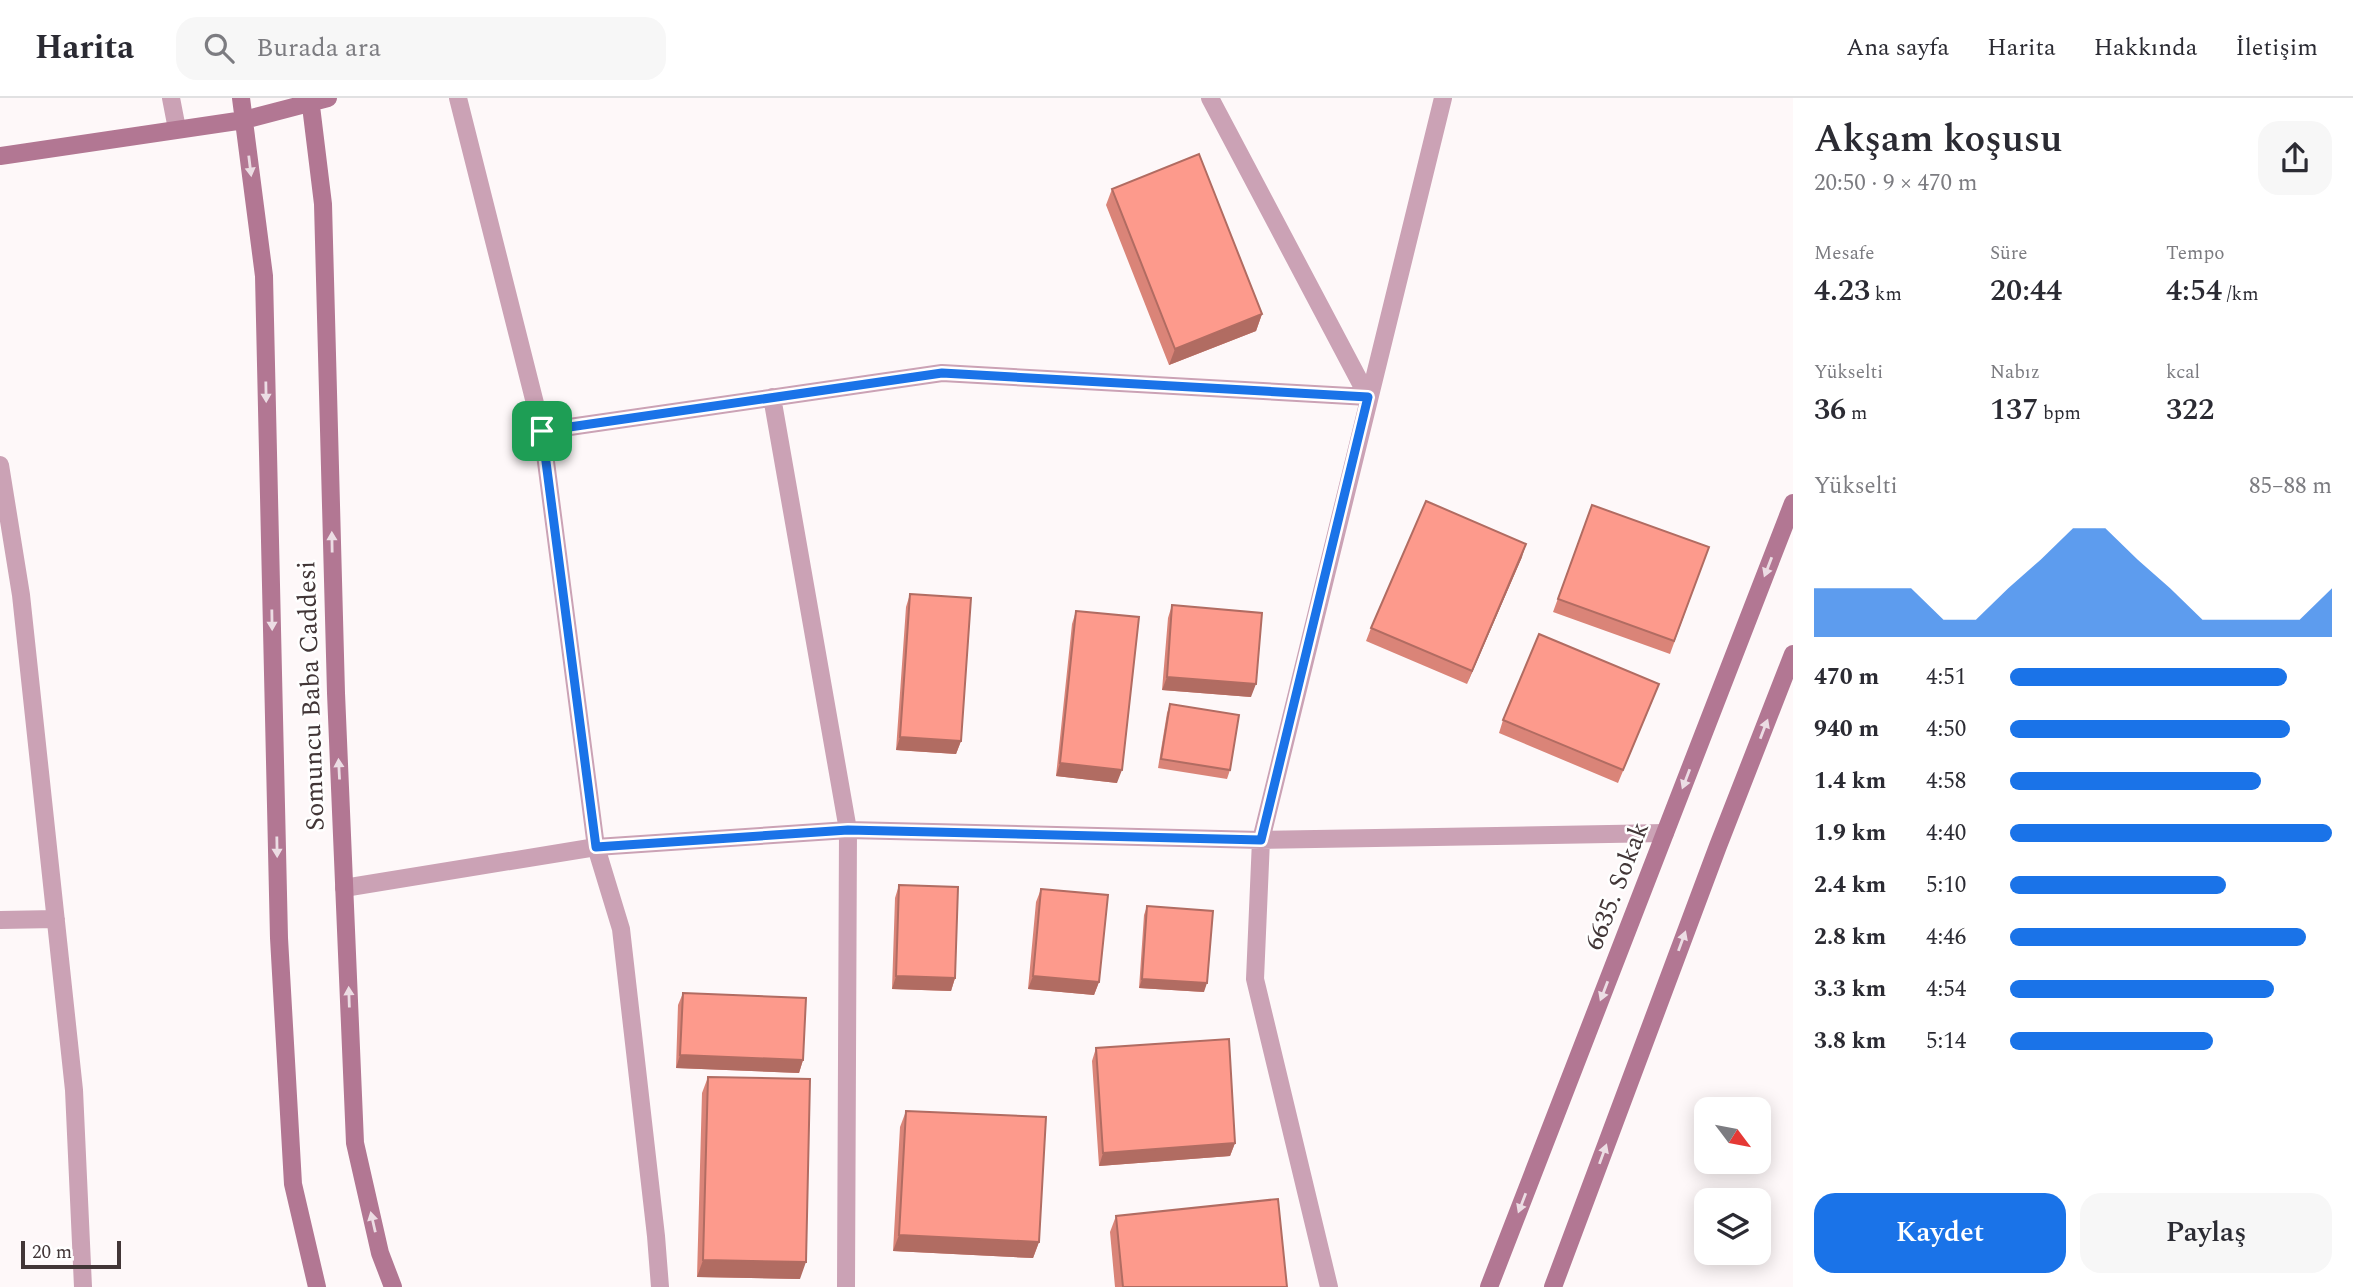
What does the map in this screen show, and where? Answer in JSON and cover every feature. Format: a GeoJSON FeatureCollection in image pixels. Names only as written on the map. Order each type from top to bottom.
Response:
{"type":"FeatureCollection","features":[{"type":"Feature","properties":{"kind":"main road","name":"Somuncu Baba Caddesi"},"geometry":{"type":"LineString","coordinates":[[241,98],[264,276],[279,938],[292,1170],[317,1287]]}},
{"type":"Feature","properties":{"kind":"main road"},"geometry":{"type":"LineString","coordinates":[[0,156],[244,120],[316,100]]}},
{"type":"Feature","properties":{"kind":"main road","name":"Somuncu Baba Caddesi"},"geometry":{"type":"LineString","coordinates":[[316,100],[323,204],[336,693],[355,1143],[380,1253],[393,1287]]}},
{"type":"Feature","properties":{"kind":"main road","name":"6635. Sokak"},"geometry":{"type":"LineString","coordinates":[[1489,1287],[1793,503]]}},
{"type":"Feature","properties":{"kind":"main road"},"geometry":{"type":"LineString","coordinates":[[1553,1287],[1793,654]]}},
{"type":"Feature","properties":{"kind":"street"},"geometry":{"type":"LineString","coordinates":[[171,98],[177,129]]}},
{"type":"Feature","properties":{"kind":"street"},"geometry":{"type":"LineString","coordinates":[[458,98],[542,431],[596,847],[621,929],[660,1287]]}},
{"type":"Feature","properties":{"kind":"street"},"geometry":{"type":"LineString","coordinates":[[1210,98],[1368,397]]}},
{"type":"Feature","properties":{"kind":"street"},"geometry":{"type":"LineString","coordinates":[[1329,1287],[1255,979],[1261,840],[1443,98]]}},
{"type":"Feature","properties":{"kind":"street"},"geometry":{"type":"LineString","coordinates":[[542,431],[942,373],[1368,397]]}},
{"type":"Feature","properties":{"kind":"street"},"geometry":{"type":"LineString","coordinates":[[772,397],[848,830],[846,1287]]}},
{"type":"Feature","properties":{"kind":"street"},"geometry":{"type":"LineString","coordinates":[[0,465],[21,595],[74,1090],[83,1287]]}},
{"type":"Feature","properties":{"kind":"street"},"geometry":{"type":"LineString","coordinates":[[344,888],[596,847],[848,830],[1261,840],[1665,833]]}},
{"type":"Feature","properties":{"kind":"street"},"geometry":{"type":"LineString","coordinates":[[0,919],[56,919]]}},
{"type":"Feature","properties":{"kind":"building"},"geometry":{"type":"Polygon","coordinates":[[[1199,154],[1262,314],[1175,349],[1112,189],[1199,154]]]}},
{"type":"Feature","properties":{"kind":"building"},"geometry":{"type":"Polygon","coordinates":[[[1426,501],[1526,544],[1472,671],[1371,628],[1426,501]]]}},
{"type":"Feature","properties":{"kind":"building"},"geometry":{"type":"Polygon","coordinates":[[[1592,505],[1709,547],[1674,641],[1558,599],[1592,505]]]}},
{"type":"Feature","properties":{"kind":"building"},"geometry":{"type":"Polygon","coordinates":[[[910,594],[971,598],[961,741],[900,737],[910,594]]]}},
{"type":"Feature","properties":{"kind":"building"},"geometry":{"type":"Polygon","coordinates":[[[1172,605],[1262,613],[1256,684],[1167,677],[1172,605]]]}},
{"type":"Feature","properties":{"kind":"building"},"geometry":{"type":"Polygon","coordinates":[[[1076,611],[1139,617],[1122,770],[1060,763],[1076,611]]]}},
{"type":"Feature","properties":{"kind":"building"},"geometry":{"type":"Polygon","coordinates":[[[1539,634],[1659,684],[1623,770],[1503,720],[1539,634]]]}},
{"type":"Feature","properties":{"kind":"building"},"geometry":{"type":"Polygon","coordinates":[[[1170,704],[1239,715],[1230,770],[1161,759],[1170,704]]]}},
{"type":"Feature","properties":{"kind":"building"},"geometry":{"type":"Polygon","coordinates":[[[899,885],[958,887],[955,978],[896,976],[899,885]]]}},
{"type":"Feature","properties":{"kind":"building"},"geometry":{"type":"Polygon","coordinates":[[[1041,889],[1108,895],[1099,982],[1033,976],[1041,889]]]}},
{"type":"Feature","properties":{"kind":"building"},"geometry":{"type":"Polygon","coordinates":[[[1147,906],[1213,911],[1207,983],[1142,979],[1147,906]]]}},
{"type":"Feature","properties":{"kind":"building"},"geometry":{"type":"Polygon","coordinates":[[[683,993],[806,998],[803,1060],[680,1055],[683,993]]]}},
{"type":"Feature","properties":{"kind":"building"},"geometry":{"type":"Polygon","coordinates":[[[1229,1039],[1235,1143],[1103,1153],[1096,1048],[1229,1039]]]}},
{"type":"Feature","properties":{"kind":"building"},"geometry":{"type":"Polygon","coordinates":[[[708,1077],[810,1079],[806,1262],[703,1260],[708,1077]]]}},
{"type":"Feature","properties":{"kind":"building"},"geometry":{"type":"Polygon","coordinates":[[[906,1111],[1046,1117],[1039,1242],[899,1235],[906,1111]]]}},
{"type":"Feature","properties":{"kind":"building"},"geometry":{"type":"Polygon","coordinates":[[[1278,1199],[1287,1287],[1123,1287],[1116,1216],[1278,1199]]]}},
{"type":"Feature","properties":{"kind":"route"},"geometry":{"type":"LineString","coordinates":[[942,373],[1368,397],[1261,840],[848,830],[596,847],[542,431],[942,373]]}}]}
